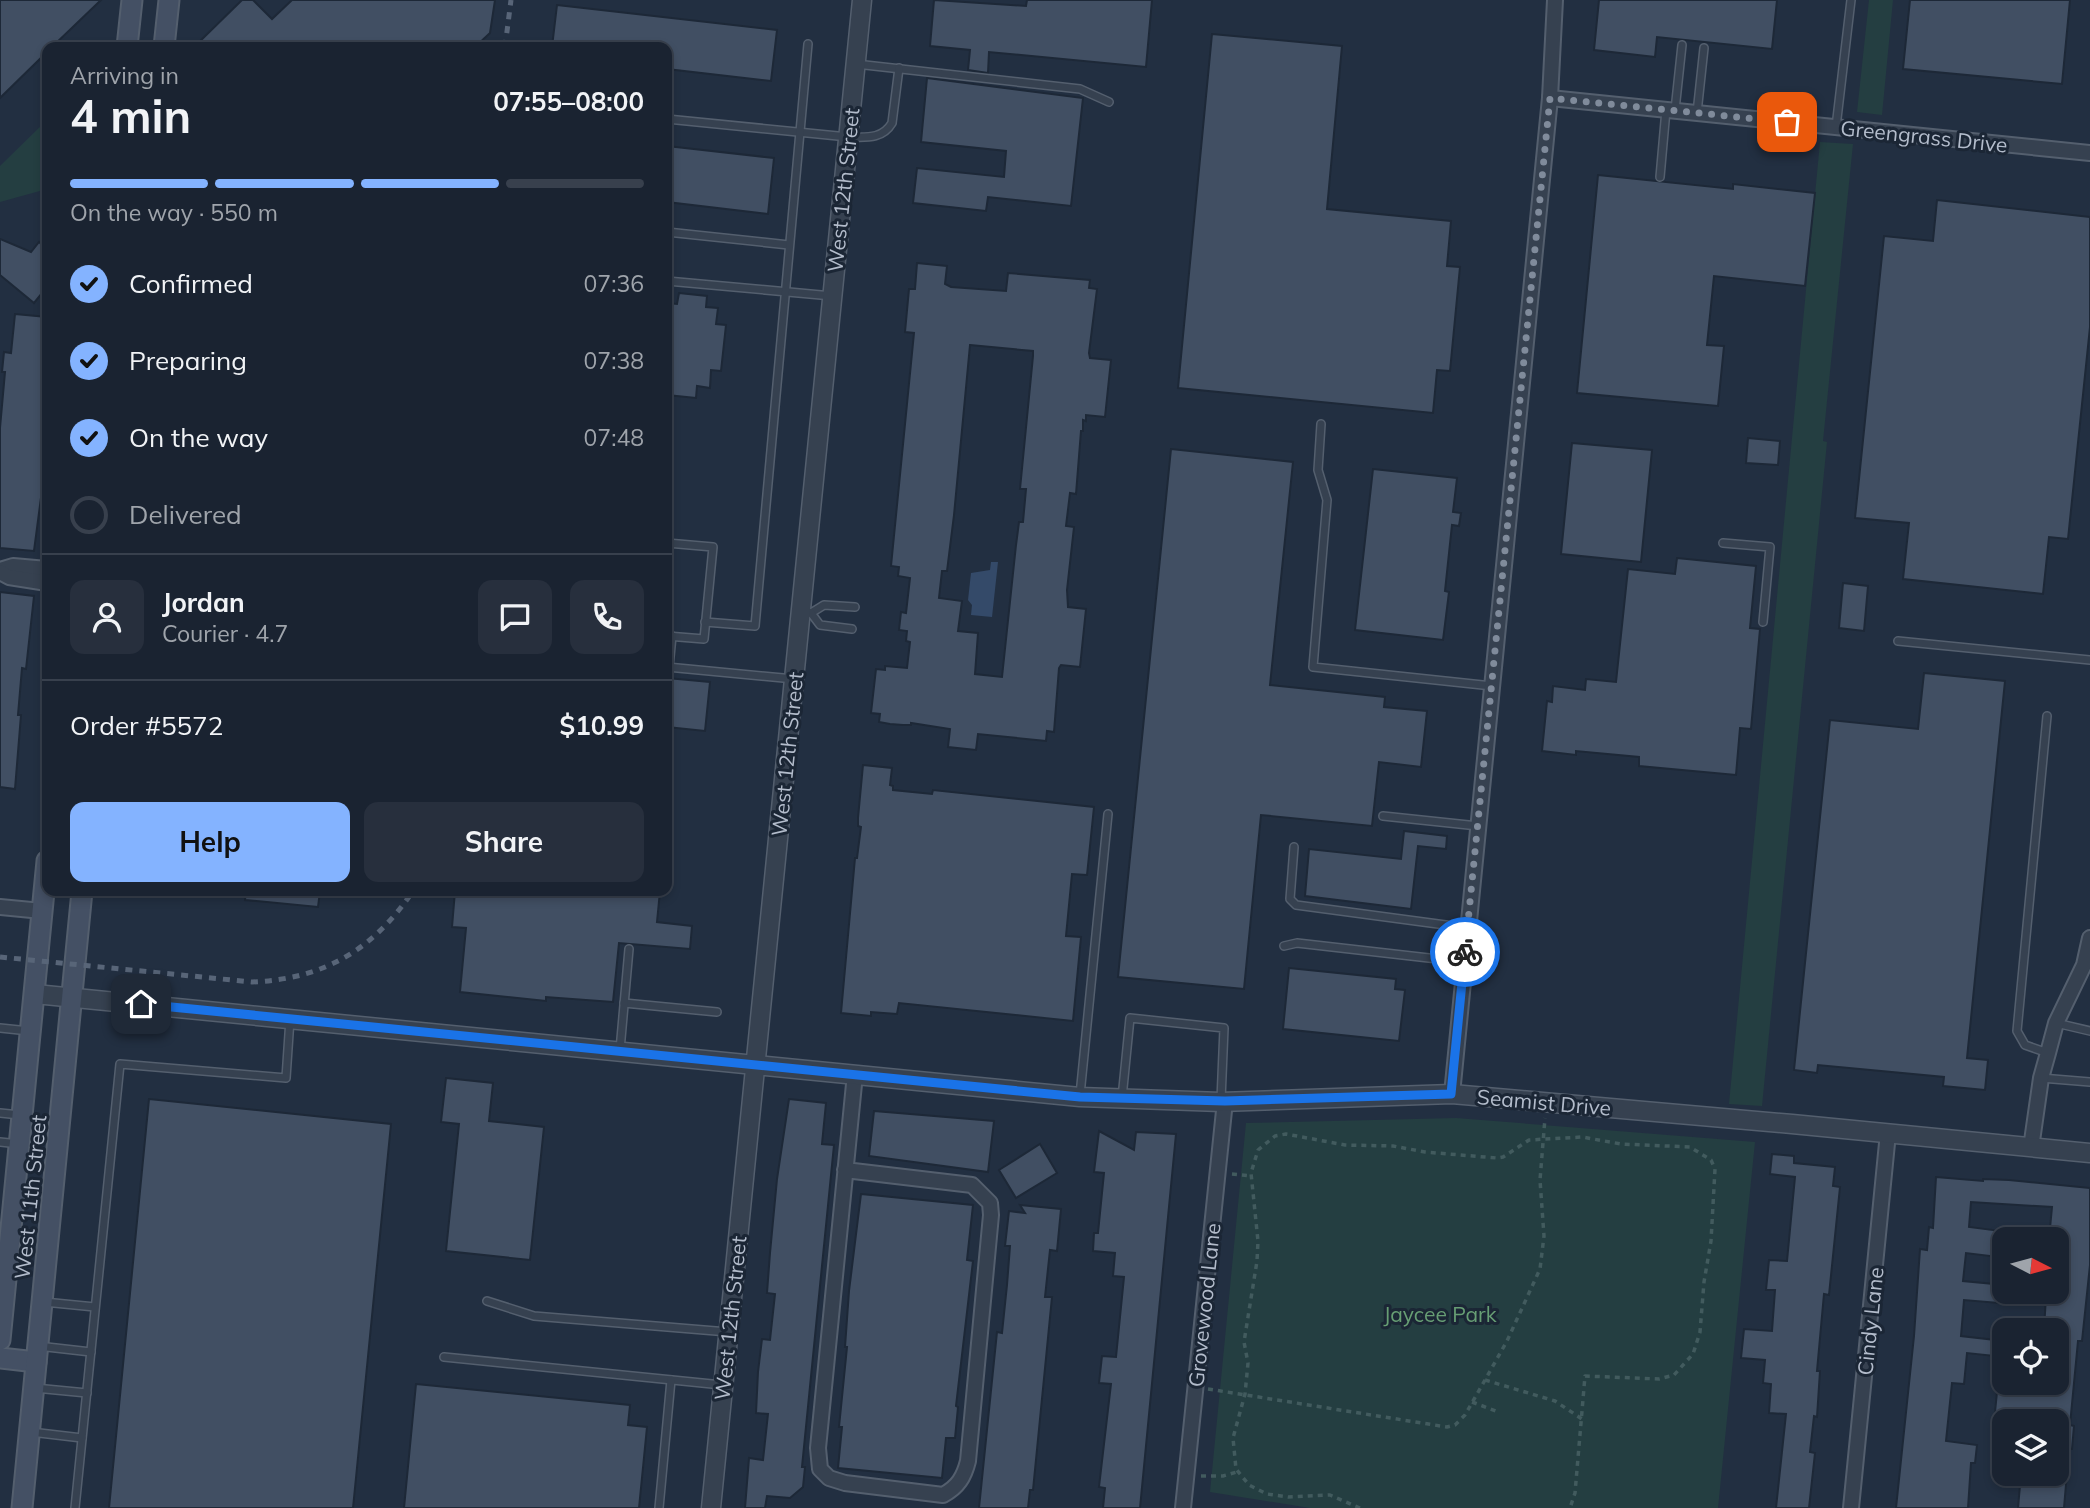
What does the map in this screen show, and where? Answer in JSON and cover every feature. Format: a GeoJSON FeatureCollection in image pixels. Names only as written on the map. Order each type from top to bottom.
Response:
{"type":"FeatureCollection","features":[{"type":"Feature","properties":{"kind":"main road"},"geometry":{"type":"LineString","coordinates":[[128,42],[132,0]]}},
{"type":"Feature","properties":{"kind":"main road"},"geometry":{"type":"LineString","coordinates":[[165,42],[169,0]]}},
{"type":"Feature","properties":{"kind":"main road","name":"West 11th Street"},"geometry":{"type":"LineString","coordinates":[[0,1333],[10,1143],[22,1115],[44,896]]}},
{"type":"Feature","properties":{"kind":"main road","name":"West 11th Street"},"geometry":{"type":"LineString","coordinates":[[22,1508],[82,896]]}},
{"type":"Feature","properties":{"kind":"main road"},"geometry":{"type":"LineString","coordinates":[[0,1358],[37,1354]]}},
{"type":"Feature","properties":{"kind":"street","name":"West 12th Street"},"geometry":{"type":"LineString","coordinates":[[711,1508],[794,679],[806,613],[832,296],[862,0]]}},
{"type":"Feature","properties":{"kind":"street"},"geometry":{"type":"LineString","coordinates":[[1451,1094],[1550,98],[1555,0]]}},
{"type":"Feature","properties":{"kind":"street","name":"Greengrass Drive"},"geometry":{"type":"LineString","coordinates":[[1550,98],[2090,153]]}},
{"type":"Feature","properties":{"kind":"street"},"geometry":{"type":"LineString","coordinates":[[0,571],[13,566],[42,569]]}},
{"type":"Feature","properties":{"kind":"street"},"geometry":{"type":"LineString","coordinates":[[0,571],[13,578],[42,582]]}},
{"type":"Feature","properties":{"kind":"street"},"geometry":{"type":"LineString","coordinates":[[0,907],[42,911]]}},
{"type":"Feature","properties":{"kind":"street"},"geometry":{"type":"LineString","coordinates":[[2031,1148],[2041,1078],[2056,1023],[2084,965],[2090,942]]}},
{"type":"Feature","properties":{"kind":"street","name":"Seamist Drive"},"geometry":{"type":"LineString","coordinates":[[35,994],[1080,1097],[1223,1101],[1451,1094],[2090,1153]]}},
{"type":"Feature","properties":{"kind":"street"},"geometry":{"type":"LineString","coordinates":[[845,1170],[972,1185],[990,1203],[968,1461],[964,1476],[954,1489],[943,1495],[845,1483],[828,1478],[820,1469],[818,1448],[845,1170],[855,1074]]}},
{"type":"Feature","properties":{"kind":"street","name":"Grovewood Lane"},"geometry":{"type":"LineString","coordinates":[[1183,1508],[1223,1101]]}},
{"type":"Feature","properties":{"kind":"street","name":"Cindy Lane"},"geometry":{"type":"LineString","coordinates":[[1852,1508],[1888,1133]]}},
{"type":"Feature","properties":{"kind":"lane"},"geometry":{"type":"LineString","coordinates":[[1836,127],[1851,0]]}},
{"type":"Feature","properties":{"kind":"lane"},"geometry":{"type":"LineString","coordinates":[[705,622],[755,626],[808,44]]}},
{"type":"Feature","properties":{"kind":"lane"},"geometry":{"type":"LineString","coordinates":[[1660,177],[1682,45]]}},
{"type":"Feature","properties":{"kind":"lane"},"geometry":{"type":"LineString","coordinates":[[1697,113],[1704,48]]}},
{"type":"Feature","properties":{"kind":"lane"},"geometry":{"type":"LineString","coordinates":[[855,64],[1080,89],[1109,102]]}},
{"type":"Feature","properties":{"kind":"lane"},"geometry":{"type":"LineString","coordinates":[[672,119],[868,138],[888,131],[892,123],[899,68]]}},
{"type":"Feature","properties":{"kind":"lane"},"geometry":{"type":"LineString","coordinates":[[672,233],[789,245]]}},
{"type":"Feature","properties":{"kind":"lane"},"geometry":{"type":"LineString","coordinates":[[672,281],[832,296]]}},
{"type":"Feature","properties":{"kind":"lane"},"geometry":{"type":"LineString","coordinates":[[1321,424],[1318,470],[1327,500],[1313,667],[1492,685]]}},
{"type":"Feature","properties":{"kind":"lane"},"geometry":{"type":"LineString","coordinates":[[672,543],[713,547],[704,639],[672,636]]}},
{"type":"Feature","properties":{"kind":"lane"},"geometry":{"type":"LineString","coordinates":[[1723,543],[1770,547],[1763,622]]}},
{"type":"Feature","properties":{"kind":"lane"},"geometry":{"type":"LineString","coordinates":[[852,629],[820,625],[806,613],[824,605],[855,607]]}},
{"type":"Feature","properties":{"kind":"lane"},"geometry":{"type":"LineString","coordinates":[[1898,641],[2090,660]]}},
{"type":"Feature","properties":{"kind":"lane"},"geometry":{"type":"LineString","coordinates":[[672,667],[794,679]]}},
{"type":"Feature","properties":{"kind":"lane"},"geometry":{"type":"LineString","coordinates":[[2048,716],[2017,1031],[2025,1045],[2048,1053]]}},
{"type":"Feature","properties":{"kind":"lane"},"geometry":{"type":"LineString","coordinates":[[1080,1097],[1108,814]]}},
{"type":"Feature","properties":{"kind":"lane"},"geometry":{"type":"LineString","coordinates":[[1383,816],[1478,825]]}},
{"type":"Feature","properties":{"kind":"lane"},"geometry":{"type":"LineString","coordinates":[[1294,848],[1290,899],[1296,905],[1468,928]]}},
{"type":"Feature","properties":{"kind":"lane"},"geometry":{"type":"LineString","coordinates":[[1284,946],[1297,943],[1464,962]]}},
{"type":"Feature","properties":{"kind":"lane"},"geometry":{"type":"LineString","coordinates":[[620,1051],[629,949]]}},
{"type":"Feature","properties":{"kind":"lane"},"geometry":{"type":"LineString","coordinates":[[624,1003],[717,1012]]}},
{"type":"Feature","properties":{"kind":"lane"},"geometry":{"type":"LineString","coordinates":[[75,1508],[120,1065],[286,1078],[290,1018]]}},
{"type":"Feature","properties":{"kind":"lane"},"geometry":{"type":"LineString","coordinates":[[1122,1099],[1130,1018],[1224,1027],[1223,1101]]}},
{"type":"Feature","properties":{"kind":"lane"},"geometry":{"type":"LineString","coordinates":[[2056,1023],[2090,1031]]}},
{"type":"Feature","properties":{"kind":"lane"},"geometry":{"type":"LineString","coordinates":[[0,1028],[30,1031]]}},
{"type":"Feature","properties":{"kind":"lane"},"geometry":{"type":"LineString","coordinates":[[2041,1078],[2090,1082]]}},
{"type":"Feature","properties":{"kind":"lane"},"geometry":{"type":"LineString","coordinates":[[0,1113],[22,1115]]}},
{"type":"Feature","properties":{"kind":"lane"},"geometry":{"type":"LineString","coordinates":[[486,1301],[534,1316],[729,1332]]}},
{"type":"Feature","properties":{"kind":"lane"},"geometry":{"type":"LineString","coordinates":[[42,1302],[95,1307]]}},
{"type":"Feature","properties":{"kind":"lane"},"geometry":{"type":"LineString","coordinates":[[37,1354],[91,1352]]}},
{"type":"Feature","properties":{"kind":"lane"},"geometry":{"type":"LineString","coordinates":[[444,1357],[723,1385]]}},
{"type":"Feature","properties":{"kind":"lane"},"geometry":{"type":"LineString","coordinates":[[659,1508],[671,1380]]}},
{"type":"Feature","properties":{"kind":"lane"},"geometry":{"type":"LineString","coordinates":[[34,1388],[87,1393]]}},
{"type":"Feature","properties":{"kind":"lane"},"geometry":{"type":"LineString","coordinates":[[29,1432],[82,1437]]}},
{"type":"Feature","properties":{"kind":"path"},"geometry":{"type":"LineString","coordinates":[[1195,1388],[1447,1427],[1455,1425],[1472,1402],[1507,1341],[1540,1269],[1544,1236],[1540,1180],[1546,1102]]}},
{"type":"Feature","properties":{"kind":"path"},"geometry":{"type":"LineString","coordinates":[[1360,1508],[1330,1495],[1288,1497],[1267,1494],[1249,1485],[1237,1472],[1233,1438],[1248,1374],[1244,1342],[1258,1241],[1251,1173],[1258,1150],[1275,1136],[1286,1134],[1345,1145],[1393,1146],[1425,1152],[1496,1158],[1503,1157],[1524,1142],[1582,1137],[1622,1144],[1682,1146],[1711,1160],[1715,1168],[1711,1241],[1704,1282],[1702,1317],[1693,1354],[1674,1375],[1659,1379],[1585,1376],[1575,1493],[1570,1508]]}},
{"type":"Feature","properties":{"kind":"path"},"geometry":{"type":"LineString","coordinates":[[1485,1380],[1555,1401],[1582,1419]]}},
{"type":"Feature","properties":{"kind":"path"},"geometry":{"type":"LineString","coordinates":[[1472,1402],[1496,1411]]}},
{"type":"Feature","properties":{"kind":"path"},"geometry":{"type":"LineString","coordinates":[[1186,1475],[1215,1477],[1237,1472]]}},
{"type":"Feature","properties":{"kind":"green space"},"geometry":{"type":"Polygon","coordinates":[[[1869,0],[1893,0],[1882,115],[1857,112],[1869,0]]]}},
{"type":"Feature","properties":{"kind":"green space"},"geometry":{"type":"Polygon","coordinates":[[[42,125],[42,190],[0,202],[0,166],[42,125]]]}},
{"type":"Feature","properties":{"kind":"green space"},"geometry":{"type":"Polygon","coordinates":[[[1820,142],[1853,144],[1823,441],[1827,442],[1762,1106],[1729,1104],[1820,142]]]}},
{"type":"Feature","properties":{"kind":"green space","name":"Jaycee Park"},"geometry":{"type":"Polygon","coordinates":[[[1456,1118],[1755,1142],[1718,1508],[1310,1508],[1210,1492],[1246,1123],[1456,1118]]]}},
{"type":"Feature","properties":{"kind":"water"},"geometry":{"type":"Polygon","coordinates":[[[991,562],[998,562],[992,617],[971,615],[972,605],[968,600],[971,573],[990,570],[991,562]]]}},
{"type":"Feature","properties":{"kind":"building"},"geometry":{"type":"Polygon","coordinates":[[[0,0],[101,0],[57,42],[42,42],[42,57],[0,98],[0,0]]]}},
{"type":"Feature","properties":{"kind":"building"},"geometry":{"type":"Polygon","coordinates":[[[242,0],[253,0],[272,19],[292,0],[495,0],[490,33],[480,42],[199,42],[242,0]]]}},
{"type":"Feature","properties":{"kind":"building"},"geometry":{"type":"Polygon","coordinates":[[[934,0],[1026,6],[1027,0],[1152,0],[1146,67],[989,52],[988,73],[968,70],[970,50],[930,46],[934,0]]]}},
{"type":"Feature","properties":{"kind":"building"},"geometry":{"type":"Polygon","coordinates":[[[1599,0],[1777,0],[1772,49],[1657,37],[1655,57],[1594,50],[1599,0]]]}},
{"type":"Feature","properties":{"kind":"building"},"geometry":{"type":"Polygon","coordinates":[[[1910,0],[2070,0],[2062,84],[1903,69],[1910,0]]]}},
{"type":"Feature","properties":{"kind":"building"},"geometry":{"type":"Polygon","coordinates":[[[557,5],[777,30],[771,81],[672,70],[672,42],[553,42],[557,5]]]}},
{"type":"Feature","properties":{"kind":"building"},"geometry":{"type":"Polygon","coordinates":[[[1212,34],[1342,46],[1327,209],[1451,221],[1447,266],[1460,267],[1450,371],[1437,370],[1433,413],[1178,388],[1212,34]]]}},
{"type":"Feature","properties":{"kind":"building"},"geometry":{"type":"Polygon","coordinates":[[[927,78],[1083,98],[1071,206],[988,197],[986,211],[913,203],[917,168],[1004,177],[1006,151],[921,142],[927,78]]]}},
{"type":"Feature","properties":{"kind":"building"},"geometry":{"type":"Polygon","coordinates":[[[672,147],[774,158],[768,214],[672,203],[672,147]]]}},
{"type":"Feature","properties":{"kind":"building"},"geometry":{"type":"Polygon","coordinates":[[[1598,175],[1733,189],[1733,184],[1815,193],[1805,286],[1714,276],[1707,345],[1724,346],[1718,406],[1577,393],[1598,175]]]}},
{"type":"Feature","properties":{"kind":"building"},"geometry":{"type":"Polygon","coordinates":[[[1937,200],[2090,217],[2090,327],[2068,539],[2049,537],[2043,594],[1903,579],[1909,523],[1855,518],[1884,236],[1933,241],[1937,200]]]}},
{"type":"Feature","properties":{"kind":"building"},"geometry":{"type":"Polygon","coordinates":[[[0,239],[31,252],[39,242],[42,245],[42,293],[34,303],[0,275],[0,239]]]}},
{"type":"Feature","properties":{"kind":"building"},"geometry":{"type":"Polygon","coordinates":[[[917,263],[947,266],[945,284],[951,287],[1006,291],[1008,273],[1090,280],[1089,288],[1097,289],[1089,353],[1090,358],[1111,360],[1105,417],[1086,415],[1086,421],[1083,420],[1076,494],[1070,493],[1066,526],[1074,527],[1067,590],[1068,607],[1086,609],[1080,667],[1061,665],[1059,668],[1054,732],[1047,731],[1046,741],[978,734],[976,750],[948,747],[950,729],[911,723],[903,725],[879,722],[880,714],[871,713],[876,669],[885,670],[885,666],[907,668],[910,642],[906,641],[907,631],[899,630],[901,612],[906,613],[910,578],[898,576],[899,567],[891,566],[914,333],[905,332],[909,289],[915,289],[917,263]],[[970,345],[954,515],[947,571],[942,571],[939,598],[962,601],[958,631],[978,633],[975,674],[1002,677],[1019,522],[1023,522],[1026,489],[1020,489],[1033,351],[970,345]]]}},
{"type":"Feature","properties":{"kind":"building"},"geometry":{"type":"Polygon","coordinates":[[[679,293],[707,296],[706,307],[718,308],[716,324],[726,325],[721,371],[711,370],[710,388],[697,386],[696,398],[672,396],[672,304],[677,304],[679,293]]]}},
{"type":"Feature","properties":{"kind":"building"},"geometry":{"type":"Polygon","coordinates":[[[15,314],[42,317],[42,490],[34,551],[0,548],[0,428],[5,372],[2,372],[4,352],[11,353],[15,314]]]}},
{"type":"Feature","properties":{"kind":"building"},"geometry":{"type":"Polygon","coordinates":[[[1748,438],[1780,441],[1778,465],[1746,463],[1748,438]]]}},
{"type":"Feature","properties":{"kind":"building"},"geometry":{"type":"Polygon","coordinates":[[[1572,443],[1652,450],[1641,562],[1561,554],[1572,443]]]}},
{"type":"Feature","properties":{"kind":"building"},"geometry":{"type":"Polygon","coordinates":[[[1171,449],[1293,462],[1270,685],[1385,697],[1384,707],[1427,711],[1421,767],[1379,762],[1372,826],[1261,815],[1244,989],[1118,977],[1171,449]]]}},
{"type":"Feature","properties":{"kind":"building"},"geometry":{"type":"Polygon","coordinates":[[[1373,469],[1457,478],[1453,512],[1461,513],[1459,526],[1452,525],[1445,591],[1449,592],[1443,640],[1355,630],[1373,469]]]}},
{"type":"Feature","properties":{"kind":"building"},"geometry":{"type":"Polygon","coordinates":[[[1677,558],[1756,566],[1750,628],[1760,629],[1751,729],[1740,728],[1736,775],[1639,766],[1639,757],[1542,751],[1547,701],[1552,702],[1553,686],[1585,690],[1586,679],[1616,682],[1628,569],[1675,574],[1677,558]]]}},
{"type":"Feature","properties":{"kind":"building"},"geometry":{"type":"Polygon","coordinates":[[[1843,583],[1868,586],[1864,631],[1839,628],[1843,583]]]}},
{"type":"Feature","properties":{"kind":"building"},"geometry":{"type":"Polygon","coordinates":[[[0,592],[34,596],[26,669],[22,668],[15,789],[0,787],[0,592]]]}},
{"type":"Feature","properties":{"kind":"building"},"geometry":{"type":"Polygon","coordinates":[[[1924,673],[2005,681],[1967,1058],[1988,1060],[1985,1090],[1943,1086],[1944,1077],[1818,1065],[1817,1073],[1794,1070],[1830,720],[1918,729],[1924,673]]]}},
{"type":"Feature","properties":{"kind":"building"},"geometry":{"type":"Polygon","coordinates":[[[672,678],[710,682],[705,731],[672,728],[672,678]]]}},
{"type":"Feature","properties":{"kind":"building"},"geometry":{"type":"Polygon","coordinates":[[[863,765],[892,768],[890,785],[893,790],[932,794],[933,790],[1094,807],[1087,875],[1072,874],[1066,936],[1081,937],[1073,1021],[899,1003],[897,1014],[871,1012],[871,1016],[841,1013],[855,858],[861,827],[858,826],[858,818],[863,765]]]}},
{"type":"Feature","properties":{"kind":"building"},"geometry":{"type":"Polygon","coordinates":[[[1404,831],[1447,836],[1446,849],[1418,846],[1411,909],[1305,896],[1309,849],[1401,859],[1404,831]]]}},
{"type":"Feature","properties":{"kind":"building"},"geometry":{"type":"Polygon","coordinates":[[[245,896],[319,896],[318,907],[245,900],[245,896]]]}},
{"type":"Feature","properties":{"kind":"building"},"geometry":{"type":"Polygon","coordinates":[[[455,896],[660,896],[657,922],[692,926],[690,949],[619,943],[613,1002],[546,997],[546,1001],[460,992],[466,928],[452,927],[455,896]]]}},
{"type":"Feature","properties":{"kind":"building"},"geometry":{"type":"Polygon","coordinates":[[[1289,968],[1396,979],[1395,989],[1405,990],[1399,1041],[1283,1029],[1289,968]]]}},
{"type":"Feature","properties":{"kind":"building"},"geometry":{"type":"Polygon","coordinates":[[[446,1078],[493,1083],[489,1121],[544,1127],[530,1260],[446,1251],[459,1124],[441,1122],[446,1078]]]}},
{"type":"Feature","properties":{"kind":"building"},"geometry":{"type":"Polygon","coordinates":[[[149,1099],[391,1124],[353,1508],[109,1508],[149,1099]]]}},
{"type":"Feature","properties":{"kind":"building"},"geometry":{"type":"Polygon","coordinates":[[[789,1099],[826,1103],[822,1144],[834,1145],[802,1467],[805,1467],[803,1487],[790,1498],[767,1496],[765,1508],[745,1508],[749,1458],[763,1460],[768,1414],[756,1413],[758,1372],[762,1339],[770,1340],[775,1294],[767,1293],[770,1253],[777,1179],[789,1099]]]}},
{"type":"Feature","properties":{"kind":"building"},"geometry":{"type":"Polygon","coordinates":[[[874,1111],[994,1121],[988,1172],[869,1156],[874,1111]]]}},
{"type":"Feature","properties":{"kind":"building"},"geometry":{"type":"Polygon","coordinates":[[[1099,1131],[1134,1150],[1136,1132],[1176,1134],[1140,1508],[1103,1508],[1105,1488],[1099,1487],[1111,1384],[1099,1383],[1102,1356],[1116,1357],[1124,1277],[1113,1276],[1115,1253],[1093,1251],[1094,1233],[1098,1233],[1104,1173],[1094,1172],[1099,1131]]]}},
{"type":"Feature","properties":{"kind":"building"},"geometry":{"type":"Polygon","coordinates":[[[1040,1144],[1057,1173],[1016,1198],[999,1170],[1040,1144]]]}},
{"type":"Feature","properties":{"kind":"building"},"geometry":{"type":"Polygon","coordinates":[[[1772,1154],[1794,1156],[1794,1163],[1835,1167],[1833,1186],[1840,1187],[1829,1295],[1824,1294],[1817,1371],[1820,1371],[1817,1417],[1814,1416],[1810,1452],[1815,1453],[1809,1508],[1776,1508],[1786,1414],[1769,1413],[1771,1384],[1763,1383],[1765,1360],[1741,1358],[1744,1329],[1772,1331],[1775,1290],[1766,1290],[1769,1260],[1787,1261],[1795,1177],[1770,1174],[1772,1154]]]}},
{"type":"Feature","properties":{"kind":"building"},"geometry":{"type":"Polygon","coordinates":[[[1936,1177],[2009,1180],[2090,1188],[2090,1265],[2082,1341],[2078,1341],[2070,1425],[2074,1426],[2072,1449],[2069,1449],[2069,1409],[1995,1409],[1997,1395],[2069,1395],[2069,1318],[2045,1318],[2046,1304],[2069,1304],[2069,1227],[2050,1227],[2052,1207],[1971,1202],[1969,1227],[1992,1230],[1992,1256],[1966,1253],[1963,1281],[1992,1284],[1992,1302],[1964,1300],[1961,1336],[1992,1340],[1992,1356],[1967,1353],[1964,1384],[1952,1383],[1946,1441],[1977,1445],[1975,1463],[1971,1463],[1968,1508],[1896,1508],[1920,1249],[1927,1250],[1929,1227],[1933,1228],[1936,1177]]]}},
{"type":"Feature","properties":{"kind":"building"},"geometry":{"type":"Polygon","coordinates":[[[861,1194],[973,1205],[967,1260],[973,1261],[956,1406],[955,1438],[946,1438],[942,1478],[838,1468],[849,1291],[861,1194]]]}},
{"type":"Feature","properties":{"kind":"building"},"geometry":{"type":"Polygon","coordinates":[[[1020,1205],[1061,1209],[1057,1251],[1050,1250],[1045,1297],[1052,1297],[1033,1490],[1030,1490],[1028,1508],[979,1508],[997,1332],[1002,1333],[1007,1285],[1010,1246],[1005,1246],[1009,1211],[1025,1213],[1020,1205]]]}},
{"type":"Feature","properties":{"kind":"building"},"geometry":{"type":"Polygon","coordinates":[[[416,1384],[630,1405],[628,1425],[647,1427],[639,1508],[404,1508],[416,1384]]]}},
{"type":"Feature","properties":{"kind":"building"},"geometry":{"type":"Polygon","coordinates":[[[2020,1486],[2066,1486],[2064,1508],[2018,1508],[2020,1486]]]}},
{"type":"Feature","properties":{"kind":"railway"},"geometry":{"type":"LineString","coordinates":[[506,42],[511,0]]}},
{"type":"Feature","properties":{"kind":"railway"},"geometry":{"type":"LineString","coordinates":[[0,957],[252,982],[278,980],[302,975],[344,958],[381,930],[409,896]]}},
{"type":"Feature","properties":{"kind":"way so far"},"geometry":{"type":"LineString","coordinates":[[1465,952],[1550,98],[1787,122]]}},
{"type":"Feature","properties":{"kind":"route"},"geometry":{"type":"LineString","coordinates":[[141,1004],[1080,1097],[1225,1101],[1451,1094],[1465,952]]}}]}
